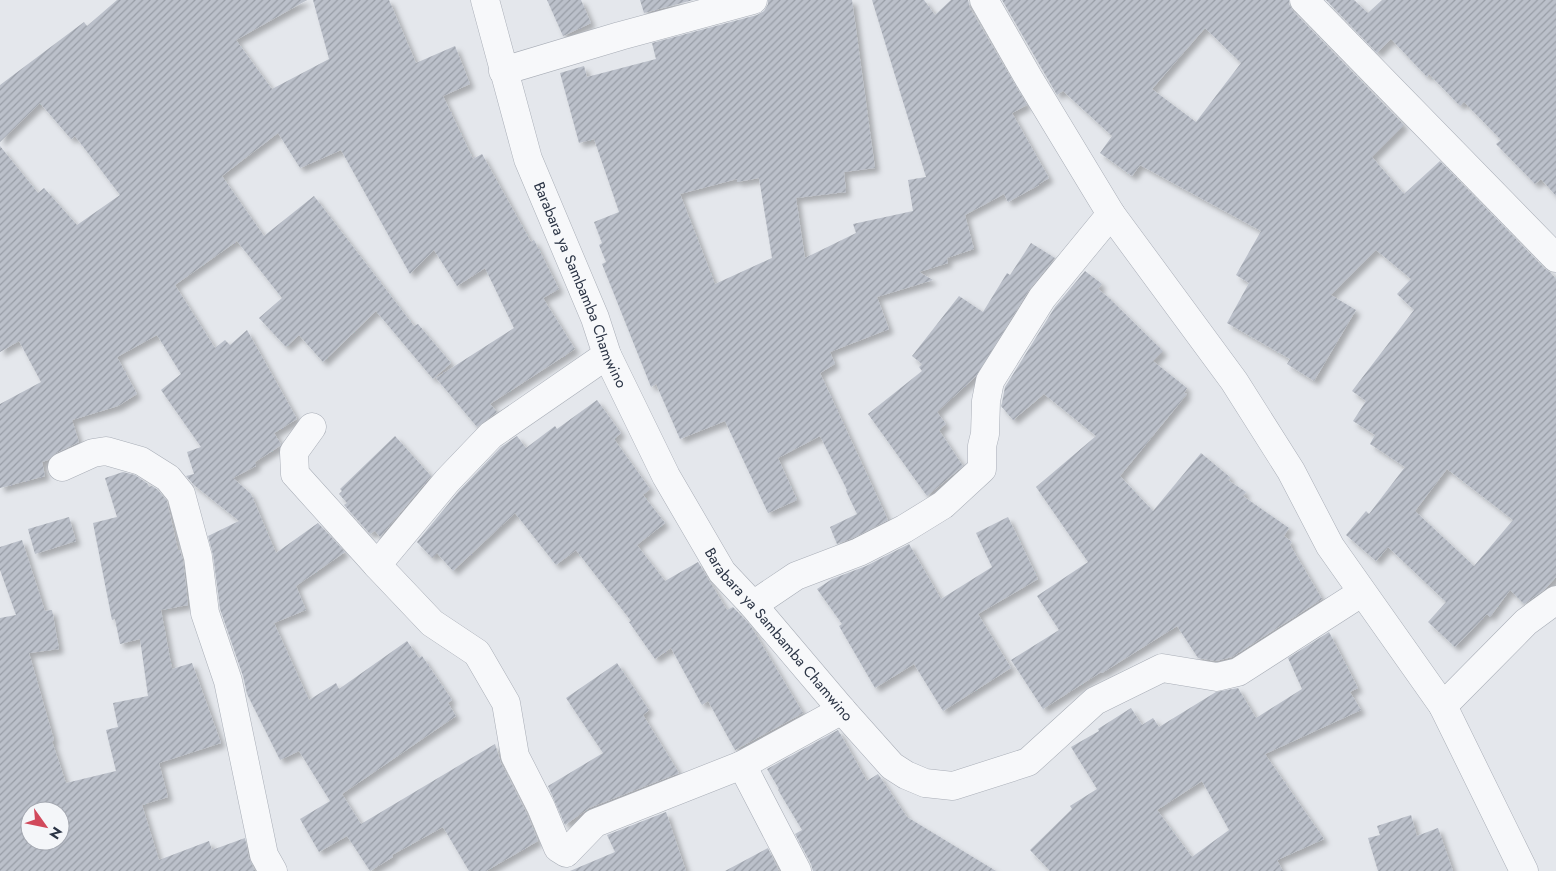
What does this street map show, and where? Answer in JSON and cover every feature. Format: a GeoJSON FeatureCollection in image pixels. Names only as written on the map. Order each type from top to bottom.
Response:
{"type":"FeatureCollection","features":[{"type":"Feature","properties":{"kind":"street","name":"Barabara ya Sambamba Chamwino"},"geometry":{"type":"LineString","coordinates":[[485,0],[528,159],[595,318],[607,354],[666,476],[722,572],[753,605],[892,766],[906,775],[925,783],[953,786],[1028,762],[1095,701],[1162,668],[1217,677],[1238,672],[1362,593]]}},
{"type":"Feature","properties":{"kind":"street"},"geometry":{"type":"LineString","coordinates":[[503,71],[620,36],[753,0]]}},
{"type":"Feature","properties":{"kind":"street"},"geometry":{"type":"LineString","coordinates":[[984,0],[1111,214],[1234,381],[1290,472],[1330,546],[1443,706],[1524,871]]}},
{"type":"Feature","properties":{"kind":"street"},"geometry":{"type":"LineString","coordinates":[[1304,0],[1556,258]]}},
{"type":"Feature","properties":{"kind":"street"},"geometry":{"type":"LineString","coordinates":[[753,605],[796,576],[859,552],[904,529],[943,505],[982,469],[982,446],[986,434],[986,401],[990,381],[1042,298],[1111,214]]}},
{"type":"Feature","properties":{"kind":"street"},"geometry":{"type":"LineString","coordinates":[[377,564],[447,481],[491,435],[607,354]]}},
{"type":"Feature","properties":{"kind":"street"},"geometry":{"type":"LineString","coordinates":[[312,427],[294,452],[296,474],[432,623],[477,653],[506,703],[515,756],[541,807],[558,848],[566,853],[595,824],[742,765],[842,710]]}},
{"type":"Feature","properties":{"kind":"street"},"geometry":{"type":"LineString","coordinates":[[62,467],[93,453],[106,451],[142,461],[168,478],[182,494],[198,557],[205,613],[228,680],[264,855],[273,871]]}},
{"type":"Feature","properties":{"kind":"street"},"geometry":{"type":"LineString","coordinates":[[1443,706],[1526,622],[1556,600]]}},
{"type":"Feature","properties":{"kind":"street"},"geometry":{"type":"LineString","coordinates":[[742,765],[797,871]]}},
{"type":"Feature","properties":{"kind":"building"},"geometry":{"type":"Polygon","coordinates":[[[117,0],[307,0],[236,40],[272,89],[329,59],[313,0],[389,0],[416,63],[455,46],[470,84],[443,96],[473,159],[482,154],[531,242],[534,240],[559,289],[543,298],[575,349],[490,404],[497,412],[477,427],[436,378],[514,328],[485,268],[457,286],[434,250],[410,274],[341,150],[300,168],[278,133],[222,176],[264,236],[314,196],[414,326],[418,324],[451,363],[433,379],[376,311],[323,362],[299,335],[286,347],[259,318],[282,298],[237,241],[175,285],[215,348],[225,340],[230,345],[247,330],[297,419],[274,433],[281,444],[280,446],[255,462],[256,466],[233,478],[251,494],[276,553],[318,523],[345,552],[296,586],[306,610],[274,623],[309,700],[336,683],[339,689],[407,641],[419,658],[422,656],[452,700],[448,703],[456,716],[342,794],[361,824],[495,744],[501,763],[527,814],[538,841],[486,871],[469,871],[443,827],[392,855],[393,857],[370,871],[347,836],[319,852],[300,819],[330,801],[299,751],[280,760],[247,694],[243,676],[220,609],[213,555],[208,536],[239,521],[194,485],[186,476],[194,474],[187,452],[201,447],[161,390],[181,374],[157,335],[117,357],[137,394],[118,406],[72,420],[79,442],[42,462],[45,476],[0,488],[0,404],[41,382],[19,341],[0,352],[0,146],[38,193],[44,188],[77,225],[120,195],[75,136],[71,139],[40,103],[0,142],[0,85],[84,22],[87,26],[117,0]]]}},
{"type":"Feature","properties":{"kind":"building"},"geometry":{"type":"Polygon","coordinates":[[[547,0],[581,0],[591,23],[563,36],[547,0]]]}},
{"type":"Feature","properties":{"kind":"building"},"geometry":{"type":"Polygon","coordinates":[[[640,0],[693,0],[644,13],[640,0]]]}},
{"type":"Feature","properties":{"kind":"building"},"geometry":{"type":"Polygon","coordinates":[[[768,0],[852,0],[875,168],[844,172],[846,192],[796,198],[805,258],[856,233],[853,224],[913,211],[908,180],[926,177],[872,0],[924,0],[935,15],[951,0],[968,0],[970,8],[1027,105],[1012,113],[1049,178],[1008,202],[1004,194],[965,215],[974,249],[947,258],[948,263],[919,272],[933,280],[877,297],[889,329],[830,352],[835,364],[820,373],[888,520],[837,544],[830,527],[857,514],[820,436],[778,458],[797,500],[768,513],[725,421],[680,439],[656,384],[651,387],[602,264],[606,262],[599,245],[602,243],[594,222],[619,212],[594,139],[579,143],[560,73],[584,66],[587,77],[656,59],[652,43],[757,15],[764,11],[768,0]],[[759,178],[737,182],[737,179],[680,194],[715,284],[772,258],[759,178]]]}},
{"type":"Feature","properties":{"kind":"building"},"geometry":{"type":"Polygon","coordinates":[[[1002,0],[1289,0],[1293,11],[1404,125],[1372,157],[1404,194],[1440,161],[1556,279],[1556,577],[1544,590],[1524,604],[1510,590],[1490,617],[1487,614],[1455,647],[1428,622],[1446,602],[1388,547],[1376,561],[1346,535],[1366,511],[1369,514],[1405,467],[1370,444],[1375,435],[1353,421],[1366,401],[1352,391],[1414,310],[1397,294],[1411,279],[1376,250],[1331,295],[1356,310],[1314,381],[1287,364],[1290,359],[1227,323],[1249,283],[1236,275],[1261,231],[1140,165],[1132,176],[1100,153],[1112,136],[1063,91],[1057,95],[1002,0]],[[1205,28],[1152,89],[1196,122],[1241,63],[1205,28]],[[1447,469],[1415,511],[1474,566],[1513,520],[1447,469]]]}},
{"type":"Feature","properties":{"kind":"building"},"geometry":{"type":"Polygon","coordinates":[[[1326,0],[1354,0],[1368,13],[1382,0],[1556,0],[1556,196],[1541,179],[1535,184],[1496,144],[1501,140],[1464,102],[1460,106],[1429,74],[1427,77],[1391,39],[1377,53],[1326,0]]]}},
{"type":"Feature","properties":{"kind":"building"},"geometry":{"type":"Polygon","coordinates":[[[1031,243],[1055,258],[1029,290],[976,376],[937,412],[946,424],[939,430],[963,466],[927,496],[868,414],[922,371],[919,367],[922,364],[912,356],[959,296],[983,312],[1007,273],[1010,275],[1031,243]]]}},
{"type":"Feature","properties":{"kind":"building"},"geometry":{"type":"Polygon","coordinates":[[[1085,271],[1102,284],[1098,289],[1163,351],[1153,361],[1187,388],[1184,393],[1187,394],[1120,476],[1153,511],[1201,453],[1231,478],[1228,480],[1246,492],[1243,496],[1289,528],[1284,536],[1292,542],[1290,545],[1322,599],[1232,657],[1216,661],[1198,658],[1177,626],[1043,709],[1011,660],[1059,630],[1037,596],[1088,562],[1036,487],[1096,436],[1044,394],[1013,420],[1001,406],[1005,387],[1055,307],[1085,271]]]}},
{"type":"Feature","properties":{"kind":"building"},"geometry":{"type":"Polygon","coordinates":[[[597,400],[621,433],[614,439],[650,489],[643,495],[665,523],[637,545],[665,581],[698,562],[727,610],[733,607],[750,625],[803,713],[735,750],[708,701],[702,705],[671,648],[655,659],[629,622],[631,621],[576,550],[556,565],[515,513],[453,571],[437,553],[432,558],[417,542],[459,491],[501,447],[517,436],[526,448],[555,426],[557,429],[597,400]]]}},
{"type":"Feature","properties":{"kind":"building"},"geometry":{"type":"Polygon","coordinates":[[[395,436],[431,476],[380,537],[375,531],[370,534],[344,505],[347,503],[339,494],[342,491],[340,489],[395,436]]]}},
{"type":"Feature","properties":{"kind":"building"},"geometry":{"type":"Polygon","coordinates":[[[123,472],[135,475],[148,484],[149,487],[152,486],[167,501],[178,550],[180,550],[183,560],[188,605],[161,610],[172,669],[192,663],[221,743],[159,763],[168,797],[142,805],[159,860],[209,841],[212,850],[245,838],[249,858],[255,871],[0,871],[0,618],[16,615],[0,570],[0,547],[22,540],[45,611],[52,610],[59,649],[29,653],[54,740],[52,741],[66,783],[116,771],[106,730],[118,727],[113,703],[148,696],[140,639],[120,644],[115,619],[112,620],[93,523],[117,517],[105,478],[123,472]]]}},
{"type":"Feature","properties":{"kind":"building"},"geometry":{"type":"Polygon","coordinates":[[[69,517],[76,541],[35,554],[28,529],[69,517]]]}},
{"type":"Feature","properties":{"kind":"building"},"geometry":{"type":"Polygon","coordinates":[[[1008,517],[1038,579],[978,614],[1011,668],[943,711],[914,664],[875,688],[839,626],[842,624],[817,589],[832,579],[866,566],[909,544],[941,599],[992,567],[976,533],[1008,517]]]}},
{"type":"Feature","properties":{"kind":"building"},"geometry":{"type":"Polygon","coordinates":[[[1329,632],[1358,688],[1350,692],[1361,710],[1265,754],[1324,839],[1277,860],[1283,871],[1050,871],[1030,850],[1072,809],[1070,806],[1097,789],[1071,747],[1099,731],[1098,729],[1131,708],[1142,725],[1153,718],[1159,727],[1216,692],[1238,688],[1256,718],[1302,689],[1288,658],[1329,632]],[[1202,781],[1157,810],[1192,857],[1229,830],[1202,781]]]}},
{"type":"Feature","properties":{"kind":"building"},"geometry":{"type":"Polygon","coordinates":[[[617,663],[649,710],[643,715],[679,773],[589,808],[565,825],[548,786],[603,753],[566,698],[617,663]]]}},
{"type":"Feature","properties":{"kind":"building"},"geometry":{"type":"Polygon","coordinates":[[[838,730],[867,781],[878,774],[907,817],[996,871],[813,871],[795,834],[802,830],[767,769],[838,730]]]}},
{"type":"Feature","properties":{"kind":"building"},"geometry":{"type":"Polygon","coordinates":[[[666,812],[686,871],[570,871],[615,852],[607,835],[666,812]]]}},
{"type":"Feature","properties":{"kind":"building"},"geometry":{"type":"Polygon","coordinates":[[[1411,815],[1417,836],[1438,828],[1453,871],[1378,871],[1368,838],[1380,835],[1377,826],[1411,815]]]}},
{"type":"Feature","properties":{"kind":"building"},"geometry":{"type":"Polygon","coordinates":[[[768,848],[779,871],[725,871],[768,848]]]}}]}
